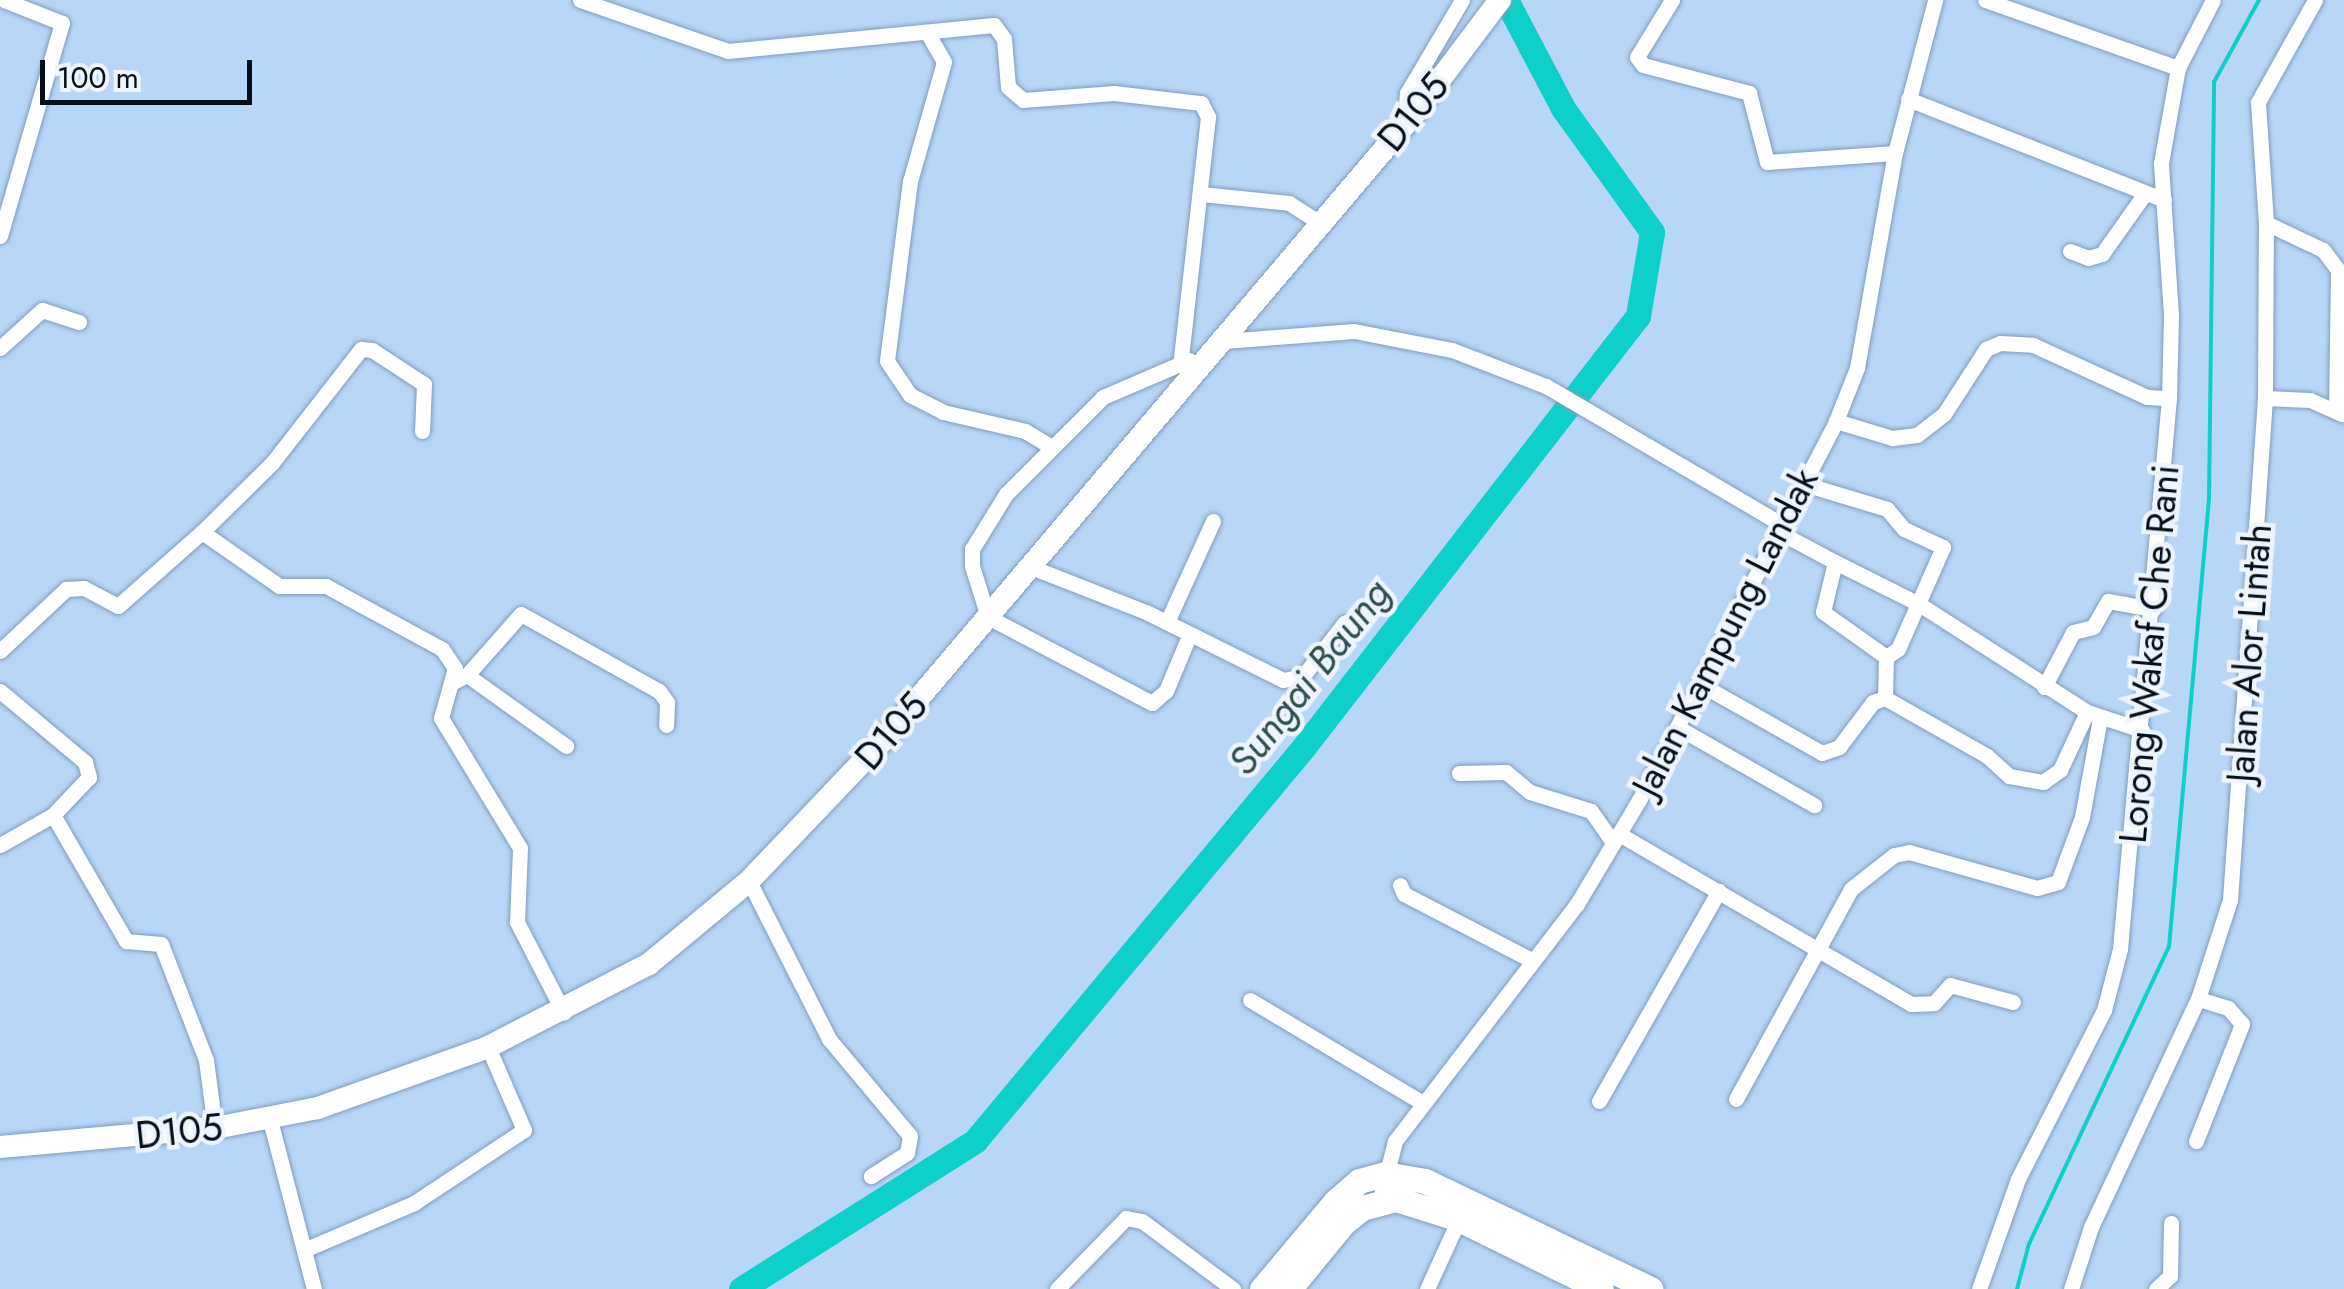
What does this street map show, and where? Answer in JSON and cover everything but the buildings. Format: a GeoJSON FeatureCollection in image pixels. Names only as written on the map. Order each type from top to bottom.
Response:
{"type":"FeatureCollection","features":[{"type":"Feature","properties":{"kind":"main road"},"geometry":{"type":"LineString","coordinates":[[1262,1289],[1334,1202],[1359,1181],[1384,1174],[1425,1180],[1650,1289]]}},
{"type":"Feature","properties":{"kind":"main road"},"geometry":{"type":"LineString","coordinates":[[1288,1289],[1342,1223],[1379,1203],[1418,1203],[1459,1220],[1558,1280],[1601,1289]]}},
{"type":"Feature","properties":{"kind":"street"},"geometry":{"type":"LineString","coordinates":[[0,236],[62,23],[4,0]]}},
{"type":"Feature","properties":{"kind":"street"},"geometry":{"type":"LineString","coordinates":[[580,0],[728,51],[928,34],[969,25],[999,28],[1008,87],[1023,100],[1114,93],[1201,102],[1208,117],[1182,360]]}},
{"type":"Feature","properties":{"kind":"street"},"geometry":{"type":"LineString","coordinates":[[1414,114],[1406,106],[1407,93],[1462,0]]}},
{"type":"Feature","properties":{"kind":"street","name":"D105"},"geometry":{"type":"LineString","coordinates":[[0,1148],[270,1120],[488,1048],[564,1013],[648,964],[749,880],[825,806],[1224,341],[1414,114],[1500,0]]}},
{"type":"Feature","properties":{"kind":"street"},"geometry":{"type":"LineString","coordinates":[[1672,0],[1637,58],[1643,66],[1749,93],[1766,162],[1896,153]]}},
{"type":"Feature","properties":{"kind":"street","name":"Jalan Kampung Landak"},"geometry":{"type":"LineString","coordinates":[[1379,1203],[1395,1141],[1421,1102],[1533,962],[1616,838],[1836,421],[1857,368],[1896,153],[1936,0]]}},
{"type":"Feature","properties":{"kind":"street"},"geometry":{"type":"LineString","coordinates":[[1986,0],[2178,68]]}},
{"type":"Feature","properties":{"kind":"street","name":"Lorong Wakaf Che Rani"},"geometry":{"type":"LineString","coordinates":[[1980,1289],[2018,1179],[2104,1010],[2130,892],[2169,398],[2161,163],[2178,68],[2212,0]]}},
{"type":"Feature","properties":{"kind":"street","name":"Jalan Alor Lintah"},"geometry":{"type":"LineString","coordinates":[[2071,1289],[2091,1228],[2198,999],[2222,935],[2234,872],[2264,398],[2266,223],[2258,102],[2316,0]]}},
{"type":"Feature","properties":{"kind":"street"},"geometry":{"type":"LineString","coordinates":[[928,34],[944,62],[910,181],[887,361],[910,395],[943,412],[1024,431],[1052,448]]}},
{"type":"Feature","properties":{"kind":"street"},"geometry":{"type":"LineString","coordinates":[[1908,98],[2143,196],[2164,200]]}},
{"type":"Feature","properties":{"kind":"street"},"geometry":{"type":"LineString","coordinates":[[1201,194],[1289,204],[1320,223]]}},
{"type":"Feature","properties":{"kind":"street"},"geometry":{"type":"LineString","coordinates":[[2070,251],[2088,258],[2102,254],[2143,196]]}},
{"type":"Feature","properties":{"kind":"street"},"geometry":{"type":"LineString","coordinates":[[2264,398],[2310,400],[2340,413],[2341,278],[2323,250],[2266,223]]}},
{"type":"Feature","properties":{"kind":"street"},"geometry":{"type":"LineString","coordinates":[[0,348],[42,310],[80,322]]}},
{"type":"Feature","properties":{"kind":"street"},"geometry":{"type":"LineString","coordinates":[[1224,341],[1354,332],[1452,350],[1546,386],[1620,426],[1835,562],[1919,604],[2044,687],[2094,715],[2142,730]]}},
{"type":"Feature","properties":{"kind":"street"},"geometry":{"type":"LineString","coordinates":[[1836,421],[1892,438],[1917,435],[1944,414],[1986,349],[2000,343],[2033,346],[2148,398],[2169,398]]}},
{"type":"Feature","properties":{"kind":"street"},"geometry":{"type":"LineString","coordinates":[[0,651],[66,589],[84,588],[118,606],[272,463],[361,349],[372,350],[424,384],[422,431]]}},
{"type":"Feature","properties":{"kind":"street"},"geometry":{"type":"LineString","coordinates":[[1190,636],[1166,692],[1152,703],[988,617],[974,581],[972,549],[1006,494],[1104,397],[1182,360],[1208,360]]}},
{"type":"Feature","properties":{"kind":"street"},"geometry":{"type":"LineString","coordinates":[[1801,483],[1887,509],[1904,529],[1941,544],[1944,554],[1898,649],[1886,657]]}},
{"type":"Feature","properties":{"kind":"street"},"geometry":{"type":"LineString","coordinates":[[1167,622],[1213,520]]}},
{"type":"Feature","properties":{"kind":"street"},"geometry":{"type":"LineString","coordinates":[[202,532],[279,586],[326,586],[442,649],[452,658],[461,678],[566,746]]}},
{"type":"Feature","properties":{"kind":"street"},"geometry":{"type":"LineString","coordinates":[[1835,562],[1824,612],[1886,657]]}},
{"type":"Feature","properties":{"kind":"street"},"geometry":{"type":"LineString","coordinates":[[1031,567],[1167,622],[1190,636],[1294,680],[1345,622]]}},
{"type":"Feature","properties":{"kind":"street"},"geometry":{"type":"LineString","coordinates":[[2044,687],[2073,632],[2093,627],[2108,601],[2154,609]]}},
{"type":"Feature","properties":{"kind":"street"},"geometry":{"type":"LineString","coordinates":[[564,1013],[517,922],[520,848],[441,718],[461,678],[510,619],[532,616],[659,691],[667,702],[666,725]]}},
{"type":"Feature","properties":{"kind":"street"},"geometry":{"type":"LineString","coordinates":[[1885,698],[1886,657]]}},
{"type":"Feature","properties":{"kind":"street"},"geometry":{"type":"LineString","coordinates":[[1700,684],[1822,753],[1839,747],[1874,702],[1885,698],[1987,756],[2008,776],[2043,782],[2060,770],[2094,715]]}},
{"type":"Feature","properties":{"kind":"street"},"geometry":{"type":"LineString","coordinates":[[0,690],[86,762],[89,777],[53,815],[0,846]]}},
{"type":"Feature","properties":{"kind":"street"},"geometry":{"type":"LineString","coordinates":[[1736,1099],[1814,947],[1852,889],[1902,852],[2035,887],[2055,884],[2082,817],[2094,715]]}},
{"type":"Feature","properties":{"kind":"street"},"geometry":{"type":"LineString","coordinates":[[1677,727],[1814,805]]}},
{"type":"Feature","properties":{"kind":"street"},"geometry":{"type":"LineString","coordinates":[[1459,772],[1506,772],[1530,792],[1591,810],[1616,838],[1719,890],[1911,1004],[1934,1002],[1950,984],[2013,1002]]}},
{"type":"Feature","properties":{"kind":"street"},"geometry":{"type":"LineString","coordinates":[[53,815],[126,941],[161,944],[206,1060],[215,1128]]}},
{"type":"Feature","properties":{"kind":"street"},"geometry":{"type":"LineString","coordinates":[[749,880],[829,1039],[910,1136],[907,1154],[871,1176]]}},
{"type":"Feature","properties":{"kind":"street"},"geometry":{"type":"LineString","coordinates":[[1400,884],[1404,894],[1533,962]]}},
{"type":"Feature","properties":{"kind":"street"},"geometry":{"type":"LineString","coordinates":[[1599,1101],[1719,890]]}},
{"type":"Feature","properties":{"kind":"street"},"geometry":{"type":"LineString","coordinates":[[2196,1142],[2242,1024],[2228,1008],[2198,999]]}},
{"type":"Feature","properties":{"kind":"street"},"geometry":{"type":"LineString","coordinates":[[1250,1000],[1421,1102]]}},
{"type":"Feature","properties":{"kind":"street"},"geometry":{"type":"LineString","coordinates":[[304,1250],[414,1203],[524,1130],[488,1048]]}},
{"type":"Feature","properties":{"kind":"street"},"geometry":{"type":"LineString","coordinates":[[270,1120],[314,1289]]}},
{"type":"Feature","properties":{"kind":"street"},"geometry":{"type":"LineString","coordinates":[[1057,1289],[1126,1218],[1142,1221],[1233,1289]]}},
{"type":"Feature","properties":{"kind":"street"},"geometry":{"type":"LineString","coordinates":[[1427,1289],[1459,1220]]}},
{"type":"Feature","properties":{"kind":"street"},"geometry":{"type":"LineString","coordinates":[[2156,1289],[2170,1276],[2171,1223]]}},
{"type":"Feature","properties":{"kind":"waterway","name":"Sungai Baung"},"geometry":{"type":"LineString","coordinates":[[741,1289],[975,1141],[1303,748],[1638,316],[1652,232],[1563,108],[1506,0]]}},
{"type":"Feature","properties":{"kind":"waterway"},"geometry":{"type":"LineString","coordinates":[[2017,1289],[2029,1244],[2169,947],[2209,500],[2214,82],[2259,0]]}}]}
